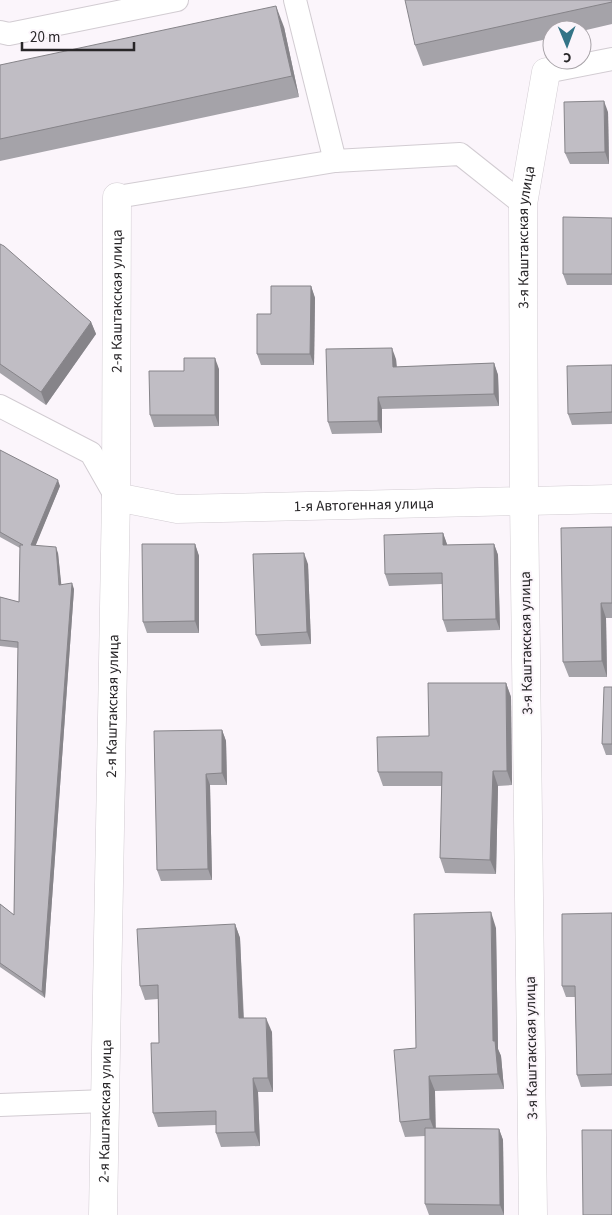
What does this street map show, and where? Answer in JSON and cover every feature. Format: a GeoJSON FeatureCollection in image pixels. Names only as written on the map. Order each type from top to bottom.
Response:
{"type":"FeatureCollection","features":[{"type":"Feature","properties":{"kind":"street","name":"3-я Каштакская улица"},"geometry":{"type":"LineString","coordinates":[[533,1215],[524,500],[523,204],[546,72]]}},
{"type":"Feature","properties":{"kind":"street","name":"2-я Каштакская улица"},"geometry":{"type":"LineString","coordinates":[[103,1215],[116,497],[117,197]]}},
{"type":"Feature","properties":{"kind":"street","name":"1-я Автогенная улица"},"geometry":{"type":"LineString","coordinates":[[116,497],[177,509],[612,499]]}},
{"type":"Feature","properties":{"kind":"lane"},"geometry":{"type":"LineString","coordinates":[[0,32],[9,34],[177,0]]}},
{"type":"Feature","properties":{"kind":"lane"},"geometry":{"type":"LineString","coordinates":[[295,0],[335,161]]}},
{"type":"Feature","properties":{"kind":"lane"},"geometry":{"type":"LineString","coordinates":[[546,72],[612,59]]}},
{"type":"Feature","properties":{"kind":"lane"},"geometry":{"type":"LineString","coordinates":[[117,197],[335,161],[460,154],[523,204]]}},
{"type":"Feature","properties":{"kind":"lane"},"geometry":{"type":"LineString","coordinates":[[0,406],[91,453],[116,497]]}},
{"type":"Feature","properties":{"kind":"lane"},"geometry":{"type":"LineString","coordinates":[[0,1105],[105,1101]]}},
{"type":"Feature","properties":{"kind":"building"},"geometry":{"type":"Polygon","coordinates":[[[405,0],[612,0],[612,2],[415,45],[405,0]]]}},
{"type":"Feature","properties":{"kind":"building"},"geometry":{"type":"Polygon","coordinates":[[[276,6],[292,76],[0,139],[0,65],[276,6]]]}},
{"type":"Feature","properties":{"kind":"building"},"geometry":{"type":"Polygon","coordinates":[[[604,101],[605,152],[565,153],[564,102],[604,101]]]}},
{"type":"Feature","properties":{"kind":"building"},"geometry":{"type":"Polygon","coordinates":[[[563,217],[612,218],[612,274],[563,274],[563,217]]]}},
{"type":"Feature","properties":{"kind":"building"},"geometry":{"type":"Polygon","coordinates":[[[0,244],[91,322],[41,392],[0,364],[0,244]]]}},
{"type":"Feature","properties":{"kind":"building"},"geometry":{"type":"Polygon","coordinates":[[[271,286],[311,286],[310,354],[257,354],[257,314],[271,314],[271,286]]]}},
{"type":"Feature","properties":{"kind":"building"},"geometry":{"type":"Polygon","coordinates":[[[392,348],[393,367],[494,363],[494,394],[378,397],[378,421],[328,422],[326,349],[392,348]]]}},
{"type":"Feature","properties":{"kind":"building"},"geometry":{"type":"Polygon","coordinates":[[[184,358],[215,358],[215,415],[150,415],[149,371],[184,371],[184,358]]]}},
{"type":"Feature","properties":{"kind":"building"},"geometry":{"type":"Polygon","coordinates":[[[612,365],[612,412],[568,414],[567,366],[612,365]]]}},
{"type":"Feature","properties":{"kind":"building"},"geometry":{"type":"Polygon","coordinates":[[[0,450],[58,480],[31,545],[56,547],[59,585],[72,583],[42,992],[0,963],[0,904],[14,915],[18,642],[0,640],[0,597],[19,602],[20,545],[23,545],[0,532],[0,450]]]}},
{"type":"Feature","properties":{"kind":"building"},"geometry":{"type":"Polygon","coordinates":[[[612,527],[612,603],[601,603],[602,661],[563,662],[561,528],[612,527]]]}},
{"type":"Feature","properties":{"kind":"building"},"geometry":{"type":"Polygon","coordinates":[[[443,533],[443,545],[494,544],[496,619],[443,620],[442,573],[385,574],[384,535],[443,533]]]}},
{"type":"Feature","properties":{"kind":"building"},"geometry":{"type":"Polygon","coordinates":[[[142,544],[195,544],[195,621],[143,622],[142,544]]]}},
{"type":"Feature","properties":{"kind":"building"},"geometry":{"type":"Polygon","coordinates":[[[304,553],[307,632],[256,635],[253,554],[304,553]]]}},
{"type":"Feature","properties":{"kind":"building"},"geometry":{"type":"Polygon","coordinates":[[[428,683],[506,683],[507,771],[493,771],[490,860],[440,858],[442,772],[378,772],[377,737],[429,736],[428,683]]]}},
{"type":"Feature","properties":{"kind":"building"},"geometry":{"type":"Polygon","coordinates":[[[604,687],[612,687],[612,744],[602,744],[604,687]]]}},
{"type":"Feature","properties":{"kind":"building"},"geometry":{"type":"Polygon","coordinates":[[[222,730],[222,773],[206,774],[208,869],[157,870],[154,731],[222,730]]]}},
{"type":"Feature","properties":{"kind":"building"},"geometry":{"type":"Polygon","coordinates":[[[491,912],[493,1041],[495,1041],[498,1074],[429,1076],[430,1119],[400,1122],[394,1050],[416,1048],[414,914],[491,912]]]}},
{"type":"Feature","properties":{"kind":"building"},"geometry":{"type":"Polygon","coordinates":[[[612,913],[612,1074],[577,1075],[575,986],[562,986],[562,914],[612,913]]]}},
{"type":"Feature","properties":{"kind":"building"},"geometry":{"type":"Polygon","coordinates":[[[235,924],[239,1018],[266,1018],[268,1078],[253,1078],[255,1132],[216,1133],[216,1111],[153,1113],[151,1043],[159,1043],[158,985],[140,986],[137,929],[235,924]]]}},
{"type":"Feature","properties":{"kind":"building"},"geometry":{"type":"Polygon","coordinates":[[[425,1128],[499,1129],[500,1205],[425,1204],[425,1128]]]}},
{"type":"Feature","properties":{"kind":"building"},"geometry":{"type":"Polygon","coordinates":[[[582,1130],[612,1130],[612,1215],[583,1215],[582,1130]]]}}]}
